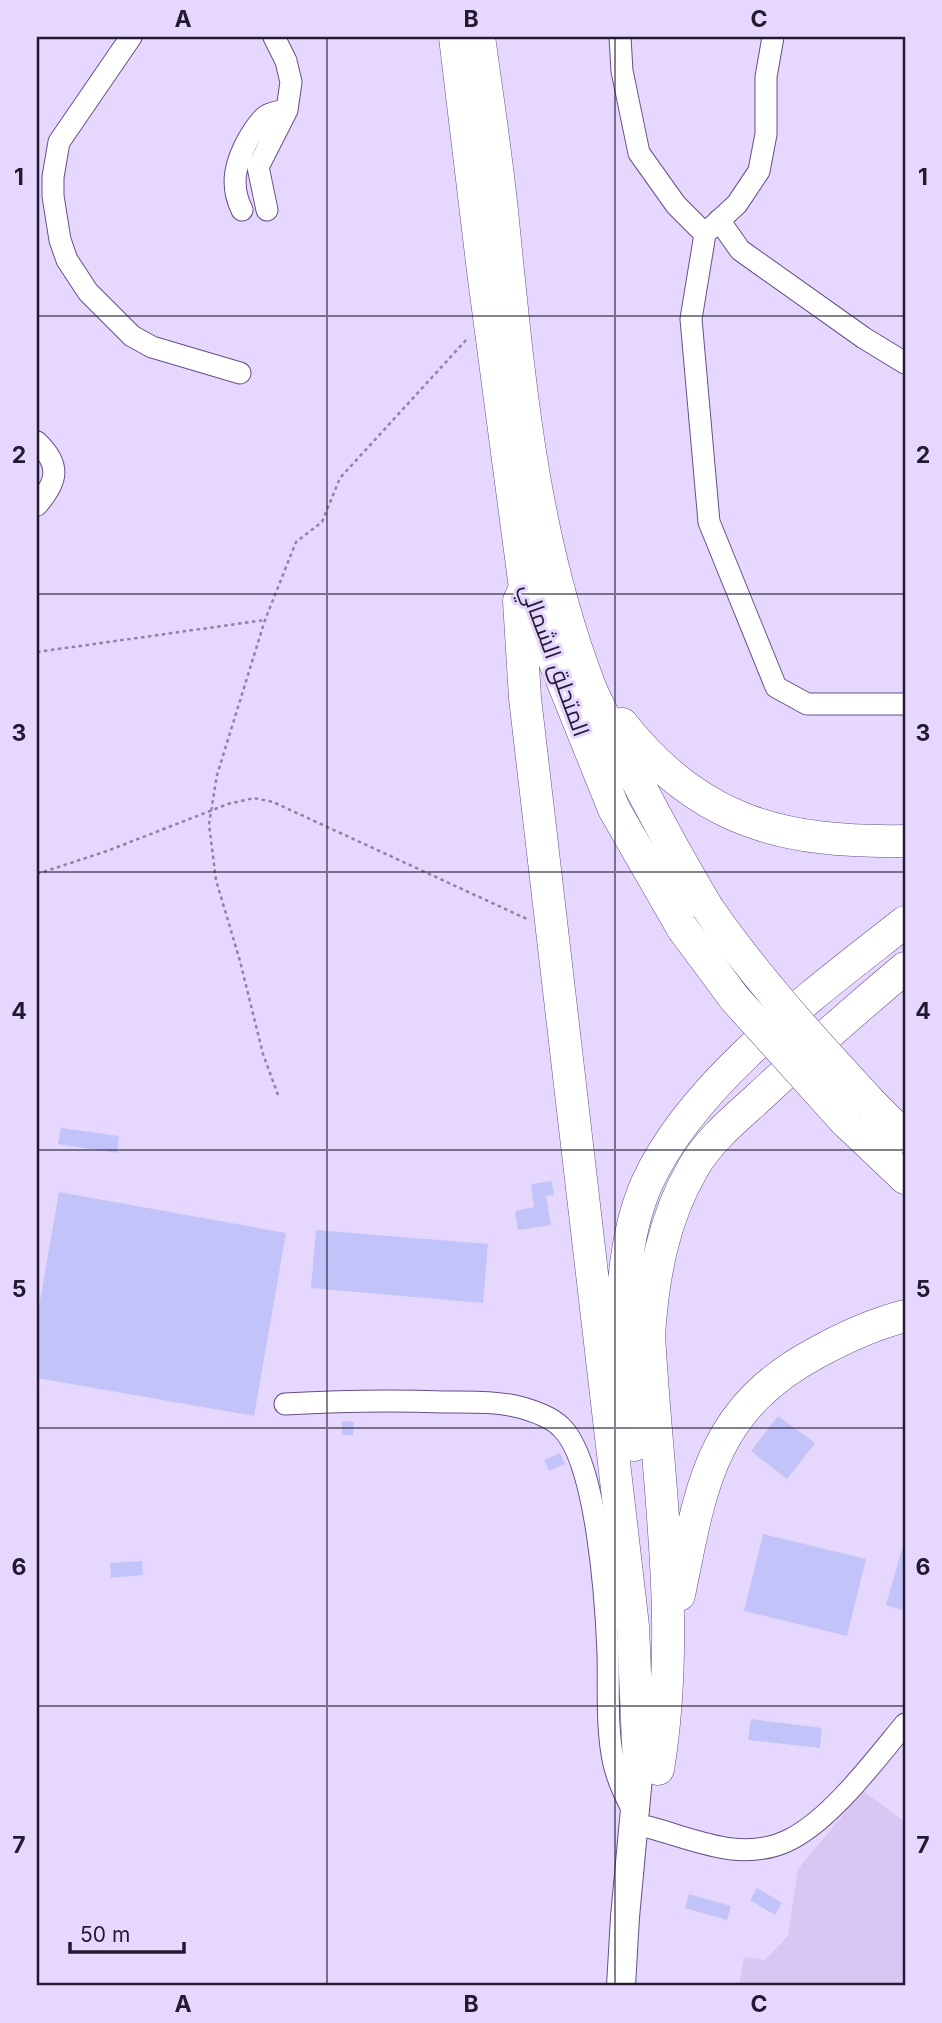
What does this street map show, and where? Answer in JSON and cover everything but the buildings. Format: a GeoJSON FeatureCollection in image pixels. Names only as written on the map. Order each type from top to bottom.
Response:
{"type":"FeatureCollection","features":[{"type":"Feature","properties":{"kind":"highway","name":"المتحلق الشمالي"},"geometry":{"type":"LineString","coordinates":[[455,37],[488,316],[525,588],[614,809],[683,929],[735,999],[845,1121],[905,1178]]}},
{"type":"Feature","properties":{"kind":"highway","name":"المتحلق الشمالي"},"geometry":{"type":"LineString","coordinates":[[479,37],[534,484],[550,558],[591,689],[664,835],[707,907],[785,1009],[905,1137]]}},
{"type":"Feature","properties":{"kind":"highway"},"geometry":{"type":"LineString","coordinates":[[525,588],[519,601],[524,686],[634,1626],[648,1767]]}},
{"type":"Feature","properties":{"kind":"highway"},"geometry":{"type":"LineString","coordinates":[[591,689],[642,750],[665,771],[715,806],[739,818],[766,827],[825,839],[905,841]]}},
{"type":"Feature","properties":{"kind":"highway"},"geometry":{"type":"LineString","coordinates":[[648,1767],[650,1595],[622,1335],[632,1231],[646,1185],[668,1142],[705,1097],[746,1055],[815,994],[905,922]]}},
{"type":"Feature","properties":{"kind":"highway"},"geometry":{"type":"LineString","coordinates":[[648,1767],[667,1703],[670,1644],[668,1579],[649,1335],[653,1284],[665,1231],[678,1196],[694,1165],[713,1140],[806,1052],[905,968]]}},
{"type":"Feature","properties":{"kind":"highway"},"geometry":{"type":"LineString","coordinates":[[670,1644],[701,1496],[718,1452],[738,1417],[762,1388],[799,1362],[865,1329],[905,1316]]}},
{"type":"Feature","properties":{"kind":"main road"},"geometry":{"type":"LineString","coordinates":[[621,1986],[625,1917],[648,1767]]}},
{"type":"Feature","properties":{"kind":"street"},"geometry":{"type":"LineString","coordinates":[[131,37],[59,142],[53,196],[60,240],[67,260],[88,292],[132,336],[152,347],[240,373]]}},
{"type":"Feature","properties":{"kind":"street"},"geometry":{"type":"LineString","coordinates":[[267,211],[258,167],[287,110],[291,82],[274,37]]}},
{"type":"Feature","properties":{"kind":"street"},"geometry":{"type":"LineString","coordinates":[[620,37],[622,71],[639,153],[676,205],[712,227],[864,338],[905,363]]}},
{"type":"Feature","properties":{"kind":"street"},"geometry":{"type":"LineString","coordinates":[[773,37],[766,77],[766,134],[759,171],[737,204],[712,227],[691,319],[709,522],[776,687],[807,704],[905,704]]}},
{"type":"Feature","properties":{"kind":"street"},"geometry":{"type":"LineString","coordinates":[[242,210],[236,194],[234,174],[241,152],[261,120],[271,113],[287,110]]}},
{"type":"Feature","properties":{"kind":"street"},"geometry":{"type":"LineString","coordinates":[[37,442],[54,464],[55,474],[46,495],[37,505]]}},
{"type":"Feature","properties":{"kind":"street"},"geometry":{"type":"LineString","coordinates":[[285,1404],[390,1400],[481,1403],[522,1408],[546,1416],[562,1428],[574,1446],[581,1465],[593,1513],[604,1598],[611,1748],[618,1778],[641,1820],[732,1849],[765,1848],[789,1840],[808,1829],[839,1800],[905,1724]]}},
{"type":"Feature","properties":{"kind":"path"},"geometry":{"type":"LineString","coordinates":[[278,1095],[263,1055],[240,961],[216,880],[209,824],[217,775],[265,620],[296,542],[322,522],[340,478],[488,316]]}},
{"type":"Feature","properties":{"kind":"path"},"geometry":{"type":"LineString","coordinates":[[37,652],[265,620]]}},
{"type":"Feature","properties":{"kind":"path"},"geometry":{"type":"LineString","coordinates":[[37,874],[254,798],[273,802],[552,931]]}},
{"type":"Feature","properties":{"kind":"shaded area"},"geometry":{"type":"Polygon","coordinates":[[[863,1791],[905,1822],[905,1986],[739,1986],[744,1957],[765,1960],[788,1936],[798,1869],[863,1791]]]}}]}
